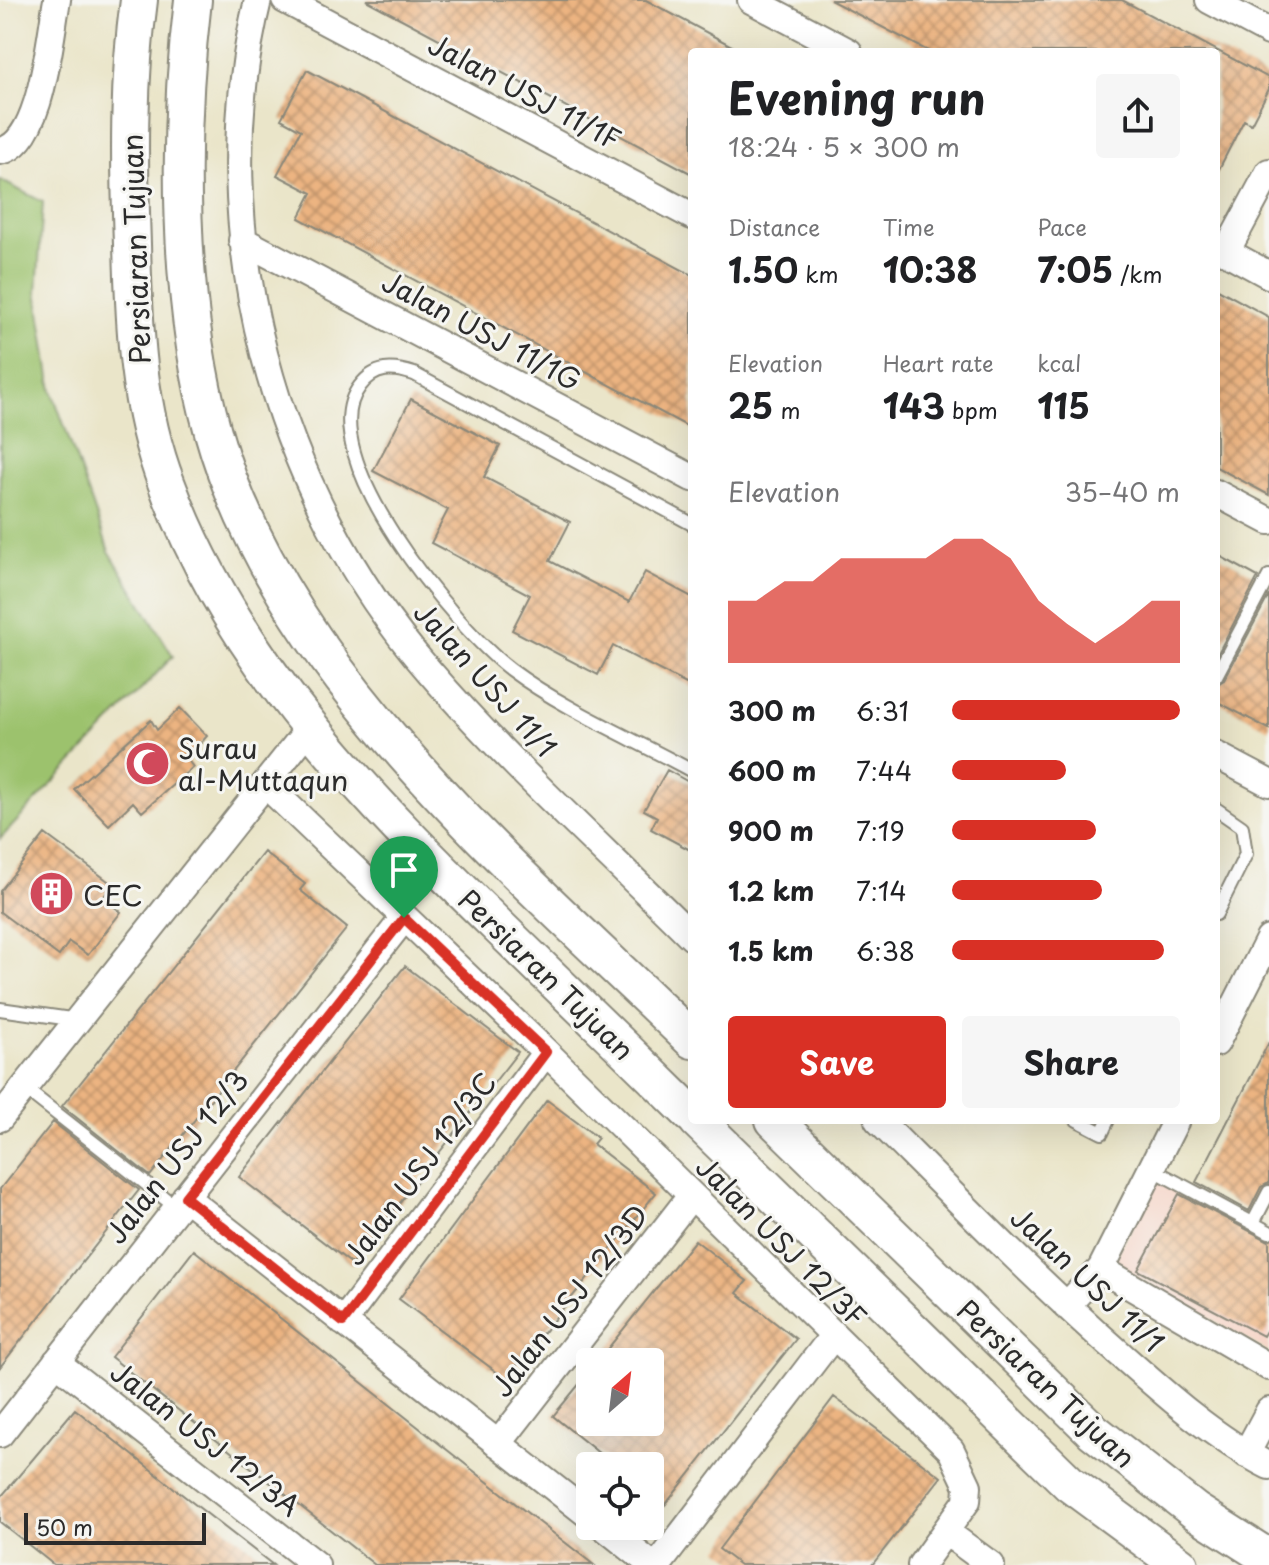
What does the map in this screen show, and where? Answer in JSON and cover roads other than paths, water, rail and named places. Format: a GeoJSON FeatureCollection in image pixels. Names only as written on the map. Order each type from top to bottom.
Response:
{"type":"FeatureCollection","features":[{"type":"Feature","properties":{"kind":"main road","name":"Persiaran Tujuan"},"geometry":{"type":"LineString","coordinates":[[139,0],[131,80],[129,182],[137,360],[166,484],[220,600],[257,657],[397,828],[688,1111]]}},
{"type":"Feature","properties":{"kind":"main road","name":"Persiaran Tujuan"},"geometry":{"type":"LineString","coordinates":[[193,0],[185,84],[187,256],[196,357],[213,433],[263,554],[299,620],[389,735],[487,841],[688,1036]]}},
{"type":"Feature","properties":{"kind":"main road"},"geometry":{"type":"LineString","coordinates":[[131,80],[142,69],[156,66],[166,69],[185,84]]}},
{"type":"Feature","properties":{"kind":"main road","name":"Persiaran Tujuan"},"geometry":{"type":"LineString","coordinates":[[701,1124],[1070,1484],[1180,1565]]}},
{"type":"Feature","properties":{"kind":"main road","name":"Persiaran Tujuan"},"geometry":{"type":"LineString","coordinates":[[778,1124],[1093,1431],[1195,1511],[1269,1558]]}},
{"type":"Feature","properties":{"kind":"street"},"geometry":{"type":"LineString","coordinates":[[0,151],[9,150],[21,138],[37,107],[57,0]]}},
{"type":"Feature","properties":{"kind":"street","name":"Jalan USJ 11/1"},"geometry":{"type":"LineString","coordinates":[[258,0],[247,45],[240,106],[237,184],[242,240],[267,363],[285,424],[337,538],[383,612],[428,670],[496,743],[688,932]]}},
{"type":"Feature","properties":{"kind":"street","name":"Jalan USJ 11/1F"},"geometry":{"type":"LineString","coordinates":[[285,0],[688,214]]}},
{"type":"Feature","properties":{"kind":"street"},"geometry":{"type":"LineString","coordinates":[[751,0],[841,48]]}},
{"type":"Feature","properties":{"kind":"street"},"geometry":{"type":"LineString","coordinates":[[1209,0],[1269,32]]}},
{"type":"Feature","properties":{"kind":"street"},"geometry":{"type":"LineString","coordinates":[[1269,172],[1221,249],[1269,275]]}},
{"type":"Feature","properties":{"kind":"street","name":"Jalan USJ 11/1G"},"geometry":{"type":"LineString","coordinates":[[242,240],[688,476]]}},
{"type":"Feature","properties":{"kind":"street"},"geometry":{"type":"LineString","coordinates":[[1220,495],[1269,521]]}},
{"type":"Feature","properties":{"kind":"street"},"geometry":{"type":"LineString","coordinates":[[8,1103],[78,1020],[311,726]]}},
{"type":"Feature","properties":{"kind":"street"},"geometry":{"type":"LineString","coordinates":[[1220,757],[1269,783]]}},
{"type":"Feature","properties":{"kind":"street","name":"Jalan USJ 12/3F"},"geometry":{"type":"LineString","coordinates":[[265,784],[546,1052],[956,1459],[968,1486],[967,1501],[921,1565]]}},
{"type":"Feature","properties":{"kind":"street","name":"Jalan USJ 12/3"},"geometry":{"type":"LineString","coordinates":[[0,1434],[404,918]]}},
{"type":"Feature","properties":{"kind":"street"},"geometry":{"type":"LineString","coordinates":[[1220,1035],[1269,939]]}},
{"type":"Feature","properties":{"kind":"street","name":"Jalan USJ 12/3C"},"geometry":{"type":"LineString","coordinates":[[343,1322],[546,1052]]}},
{"type":"Feature","properties":{"kind":"street","name":"Jalan USJ 11/1"},"geometry":{"type":"LineString","coordinates":[[882,1124],[1066,1306],[1165,1394],[1258,1460]]}},
{"type":"Feature","properties":{"kind":"street"},"geometry":{"type":"LineString","coordinates":[[1066,1306],[1101,1269],[1174,1124]]}},
{"type":"Feature","properties":{"kind":"street","name":"Jalan USJ 12/3D"},"geometry":{"type":"LineString","coordinates":[[498,1444],[691,1196]]}},
{"type":"Feature","properties":{"kind":"street"},"geometry":{"type":"LineString","coordinates":[[181,1203],[343,1322],[576,1505]]}},
{"type":"Feature","properties":{"kind":"street"},"geometry":{"type":"LineString","coordinates":[[1101,1269],[1269,1367]]}},
{"type":"Feature","properties":{"kind":"street"},"geometry":{"type":"LineString","coordinates":[[622,1540],[655,1565],[833,1336]]}},
{"type":"Feature","properties":{"kind":"street","name":"Jalan USJ 12/3A"},"geometry":{"type":"LineString","coordinates":[[56,1362],[316,1565]]}},
{"type":"Feature","properties":{"kind":"street"},"geometry":{"type":"LineString","coordinates":[[1258,1460],[1269,1411]]}},
{"type":"Feature","properties":{"kind":"street"},"geometry":{"type":"LineString","coordinates":[[946,1532],[991,1565]]}},
{"type":"Feature","properties":{"kind":"lane"},"geometry":{"type":"LineString","coordinates":[[688,522],[414,374],[396,368],[379,370],[353,395],[348,433],[357,462],[418,572],[481,642],[531,683],[688,769]]}},
{"type":"Feature","properties":{"kind":"lane"},"geometry":{"type":"LineString","coordinates":[[1220,668],[1269,576]]}},
{"type":"Feature","properties":{"kind":"lane"},"geometry":{"type":"LineString","coordinates":[[1220,812],[1242,827],[1246,840],[1246,854],[1220,906]]}},
{"type":"Feature","properties":{"kind":"lane"},"geometry":{"type":"LineString","coordinates":[[0,1009],[78,1020]]}},
{"type":"Feature","properties":{"kind":"lane"},"geometry":{"type":"LineString","coordinates":[[8,1103],[181,1203]]}},
{"type":"Feature","properties":{"kind":"lane"},"geometry":{"type":"LineString","coordinates":[[1085,1124],[1102,1133],[1106,1124]]}},
{"type":"Feature","properties":{"kind":"lane"},"geometry":{"type":"LineString","coordinates":[[1152,1169],[1269,1232]]}},
{"type":"Feature","properties":{"kind":"lane"},"geometry":{"type":"LineString","coordinates":[[1253,1223],[1269,1192]]}},
{"type":"Feature","properties":{"kind":"place","name":"Surau al-Muttaqun"},"geometry":{"type":"Point","coordinates":[147,763]}},
{"type":"Feature","properties":{"kind":"place","name":"CEC"},"geometry":{"type":"Point","coordinates":[52,894]}}]}
